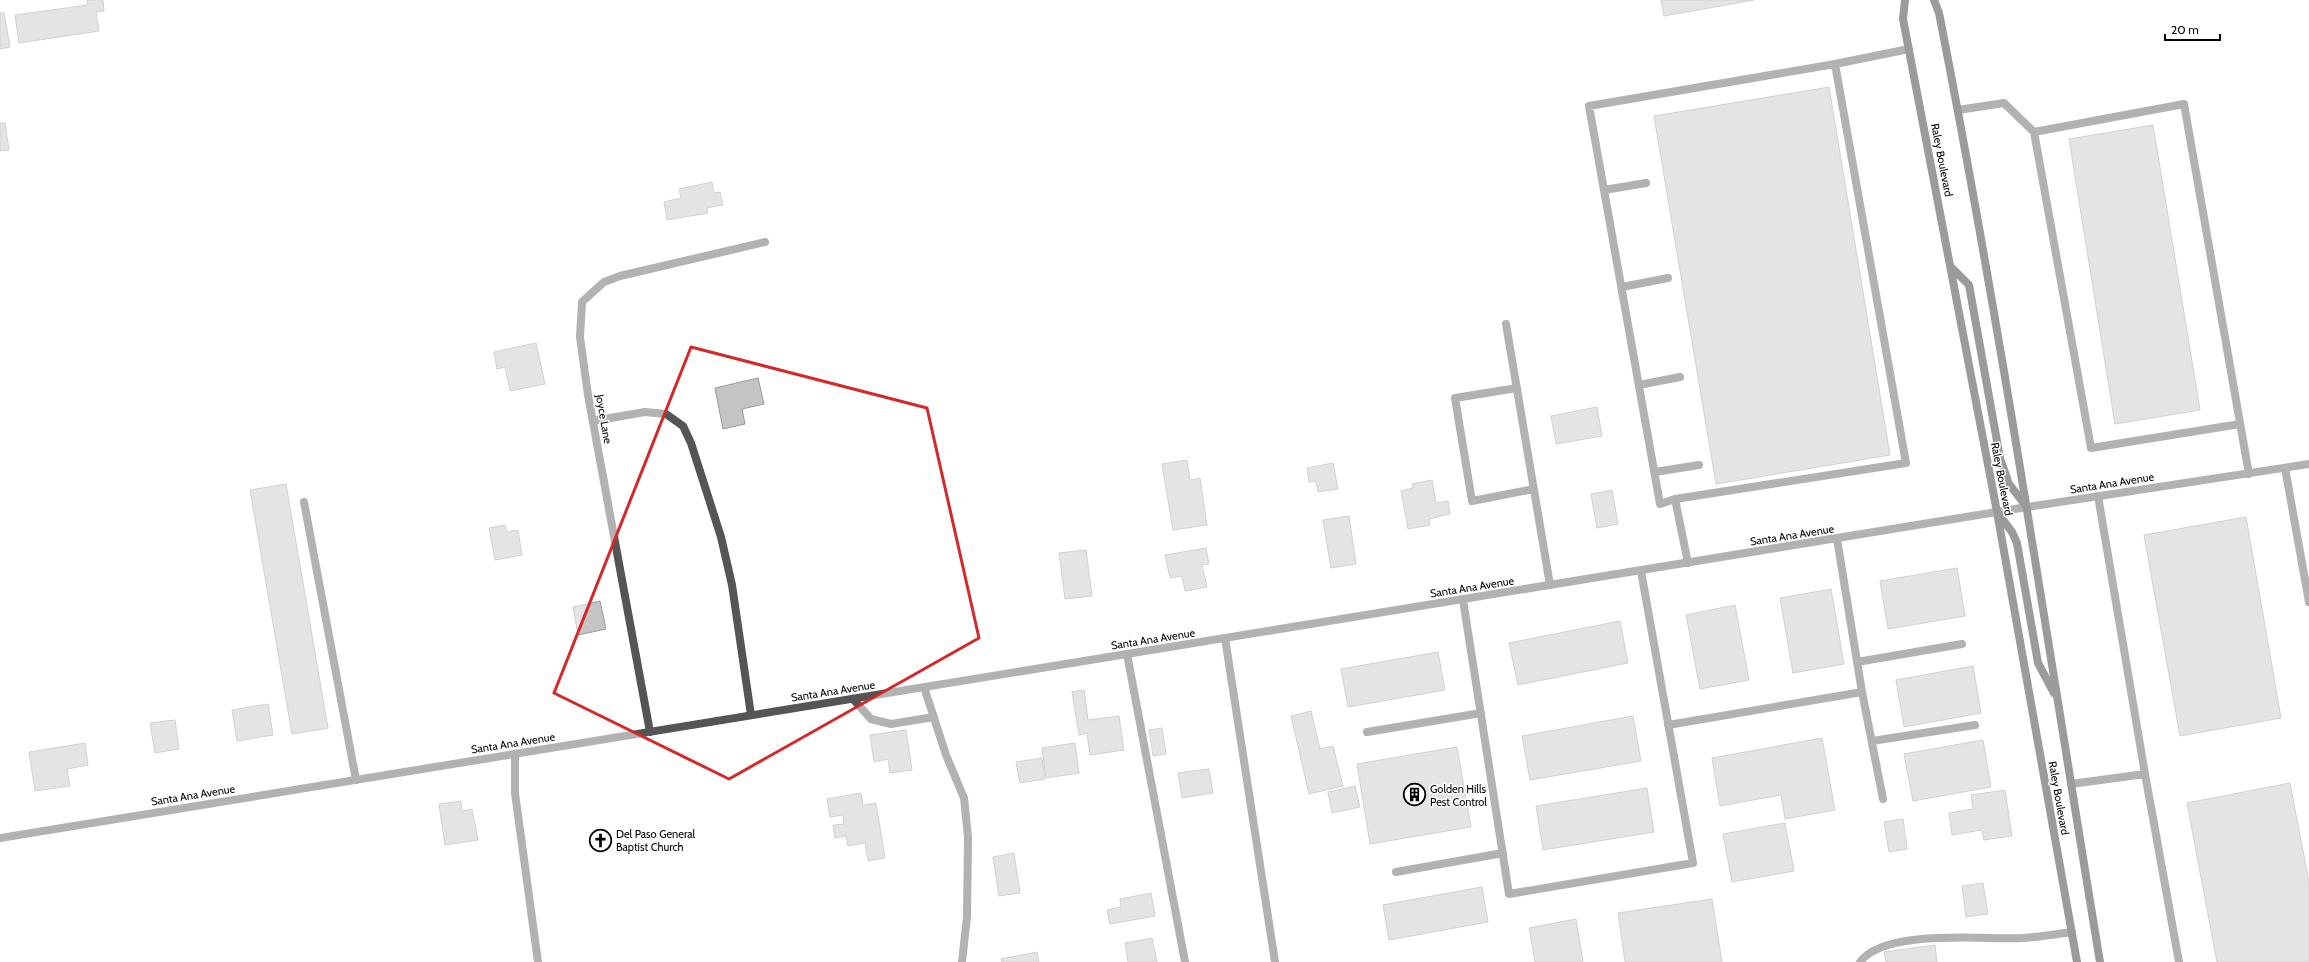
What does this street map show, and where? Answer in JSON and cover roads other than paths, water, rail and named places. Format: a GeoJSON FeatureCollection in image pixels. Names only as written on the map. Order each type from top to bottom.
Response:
{"type":"FeatureCollection","features":[{"type":"Feature","properties":{"kind":"street","name":"Raley Boulevard"},"geometry":{"type":"LineString","coordinates":[[1905,0],[1903,19],[1997,512],[2078,962]]}},
{"type":"Feature","properties":{"kind":"street","name":"Raley Boulevard"},"geometry":{"type":"LineString","coordinates":[[1934,0],[1939,13],[1958,110],[2027,507],[2070,784],[2100,962]]}},
{"type":"Feature","properties":{"kind":"street"},"geometry":{"type":"LineString","coordinates":[[1835,64],[1906,463],[1675,499],[1660,504],[1589,106],[1835,64],[1909,49]]}},
{"type":"Feature","properties":{"kind":"street"},"geometry":{"type":"LineString","coordinates":[[1958,110],[2004,103],[2034,132],[2091,448],[2240,424]]}},
{"type":"Feature","properties":{"kind":"street"},"geometry":{"type":"LineString","coordinates":[[2034,132],[2184,104],[2249,474]]}},
{"type":"Feature","properties":{"kind":"street"},"geometry":{"type":"LineString","coordinates":[[1604,190],[1646,184]]}},
{"type":"Feature","properties":{"kind":"street","name":"Joyce Lane"},"geometry":{"type":"LineString","coordinates":[[650,732],[593,421],[580,337],[582,302],[604,282],[620,276],[766,242]]}},
{"type":"Feature","properties":{"kind":"street"},"geometry":{"type":"LineString","coordinates":[[1951,266],[1969,285],[2000,458],[2009,484],[2027,507]]}},
{"type":"Feature","properties":{"kind":"street"},"geometry":{"type":"LineString","coordinates":[[1622,287],[1668,278]]}},
{"type":"Feature","properties":{"kind":"street"},"geometry":{"type":"LineString","coordinates":[[1506,324],[1550,585]]}},
{"type":"Feature","properties":{"kind":"street"},"geometry":{"type":"LineString","coordinates":[[1639,384],[1680,377]]}},
{"type":"Feature","properties":{"kind":"street"},"geometry":{"type":"LineString","coordinates":[[1517,388],[1455,398],[1472,501],[1534,489]]}},
{"type":"Feature","properties":{"kind":"street"},"geometry":{"type":"LineString","coordinates":[[593,421],[644,412],[666,414],[683,426],[691,443],[721,537],[732,585],[751,715]]}},
{"type":"Feature","properties":{"kind":"street","name":"Santa Ana Avenue"},"geometry":{"type":"LineString","coordinates":[[0,838],[2027,507],[2309,464]]}},
{"type":"Feature","properties":{"kind":"street"},"geometry":{"type":"LineString","coordinates":[[1655,472],[1699,465]]}},
{"type":"Feature","properties":{"kind":"street"},"geometry":{"type":"LineString","coordinates":[[2285,468],[2309,602]]}},
{"type":"Feature","properties":{"kind":"street"},"geometry":{"type":"LineString","coordinates":[[2098,496],[2145,774],[2179,962]]}},
{"type":"Feature","properties":{"kind":"street"},"geometry":{"type":"LineString","coordinates":[[1675,499],[1688,563]]}},
{"type":"Feature","properties":{"kind":"street"},"geometry":{"type":"LineString","coordinates":[[304,502],[356,780]]}},
{"type":"Feature","properties":{"kind":"street"},"geometry":{"type":"LineString","coordinates":[[1997,512],[2012,532],[2017,543],[2038,663],[2057,699]]}},
{"type":"Feature","properties":{"kind":"street"},"geometry":{"type":"LineString","coordinates":[[1837,539],[1862,692],[1883,799]]}},
{"type":"Feature","properties":{"kind":"street"},"geometry":{"type":"LineString","coordinates":[[1463,600],[1509,894],[1693,863],[1641,571]]}},
{"type":"Feature","properties":{"kind":"street"},"geometry":{"type":"LineString","coordinates":[[1225,638],[1275,962]]}},
{"type":"Feature","properties":{"kind":"street"},"geometry":{"type":"LineString","coordinates":[[1857,662],[1962,644]]}},
{"type":"Feature","properties":{"kind":"street"},"geometry":{"type":"LineString","coordinates":[[1127,654],[1185,962]]}},
{"type":"Feature","properties":{"kind":"street"},"geometry":{"type":"LineString","coordinates":[[924,687],[964,798],[968,837],[966,917],[962,962]]}},
{"type":"Feature","properties":{"kind":"street"},"geometry":{"type":"LineString","coordinates":[[1668,725],[1862,692]]}},
{"type":"Feature","properties":{"kind":"street"},"geometry":{"type":"LineString","coordinates":[[853,699],[871,719],[890,724],[934,717]]}},
{"type":"Feature","properties":{"kind":"street"},"geometry":{"type":"LineString","coordinates":[[1367,732],[1481,713]]}},
{"type":"Feature","properties":{"kind":"street"},"geometry":{"type":"LineString","coordinates":[[1872,741],[1975,726]]}},
{"type":"Feature","properties":{"kind":"street"},"geometry":{"type":"LineString","coordinates":[[515,754],[515,793],[538,962]]}},
{"type":"Feature","properties":{"kind":"street"},"geometry":{"type":"LineString","coordinates":[[2070,784],[2145,774]]}},
{"type":"Feature","properties":{"kind":"street"},"geometry":{"type":"LineString","coordinates":[[1396,872],[1503,854]]}},
{"type":"Feature","properties":{"kind":"street"},"geometry":{"type":"LineString","coordinates":[[1860,962],[1865,955],[1877,948],[1922,939],[2024,938],[2072,932]]}},
{"type":"Feature","properties":{"kind":"place","name":"Golden Hills Pest Control"},"geometry":{"type":"Point","coordinates":[1414,795]}},
{"type":"Feature","properties":{"kind":"place","name":"Del Paso General Baptist Church"},"geometry":{"type":"Point","coordinates":[600,840]}}]}
